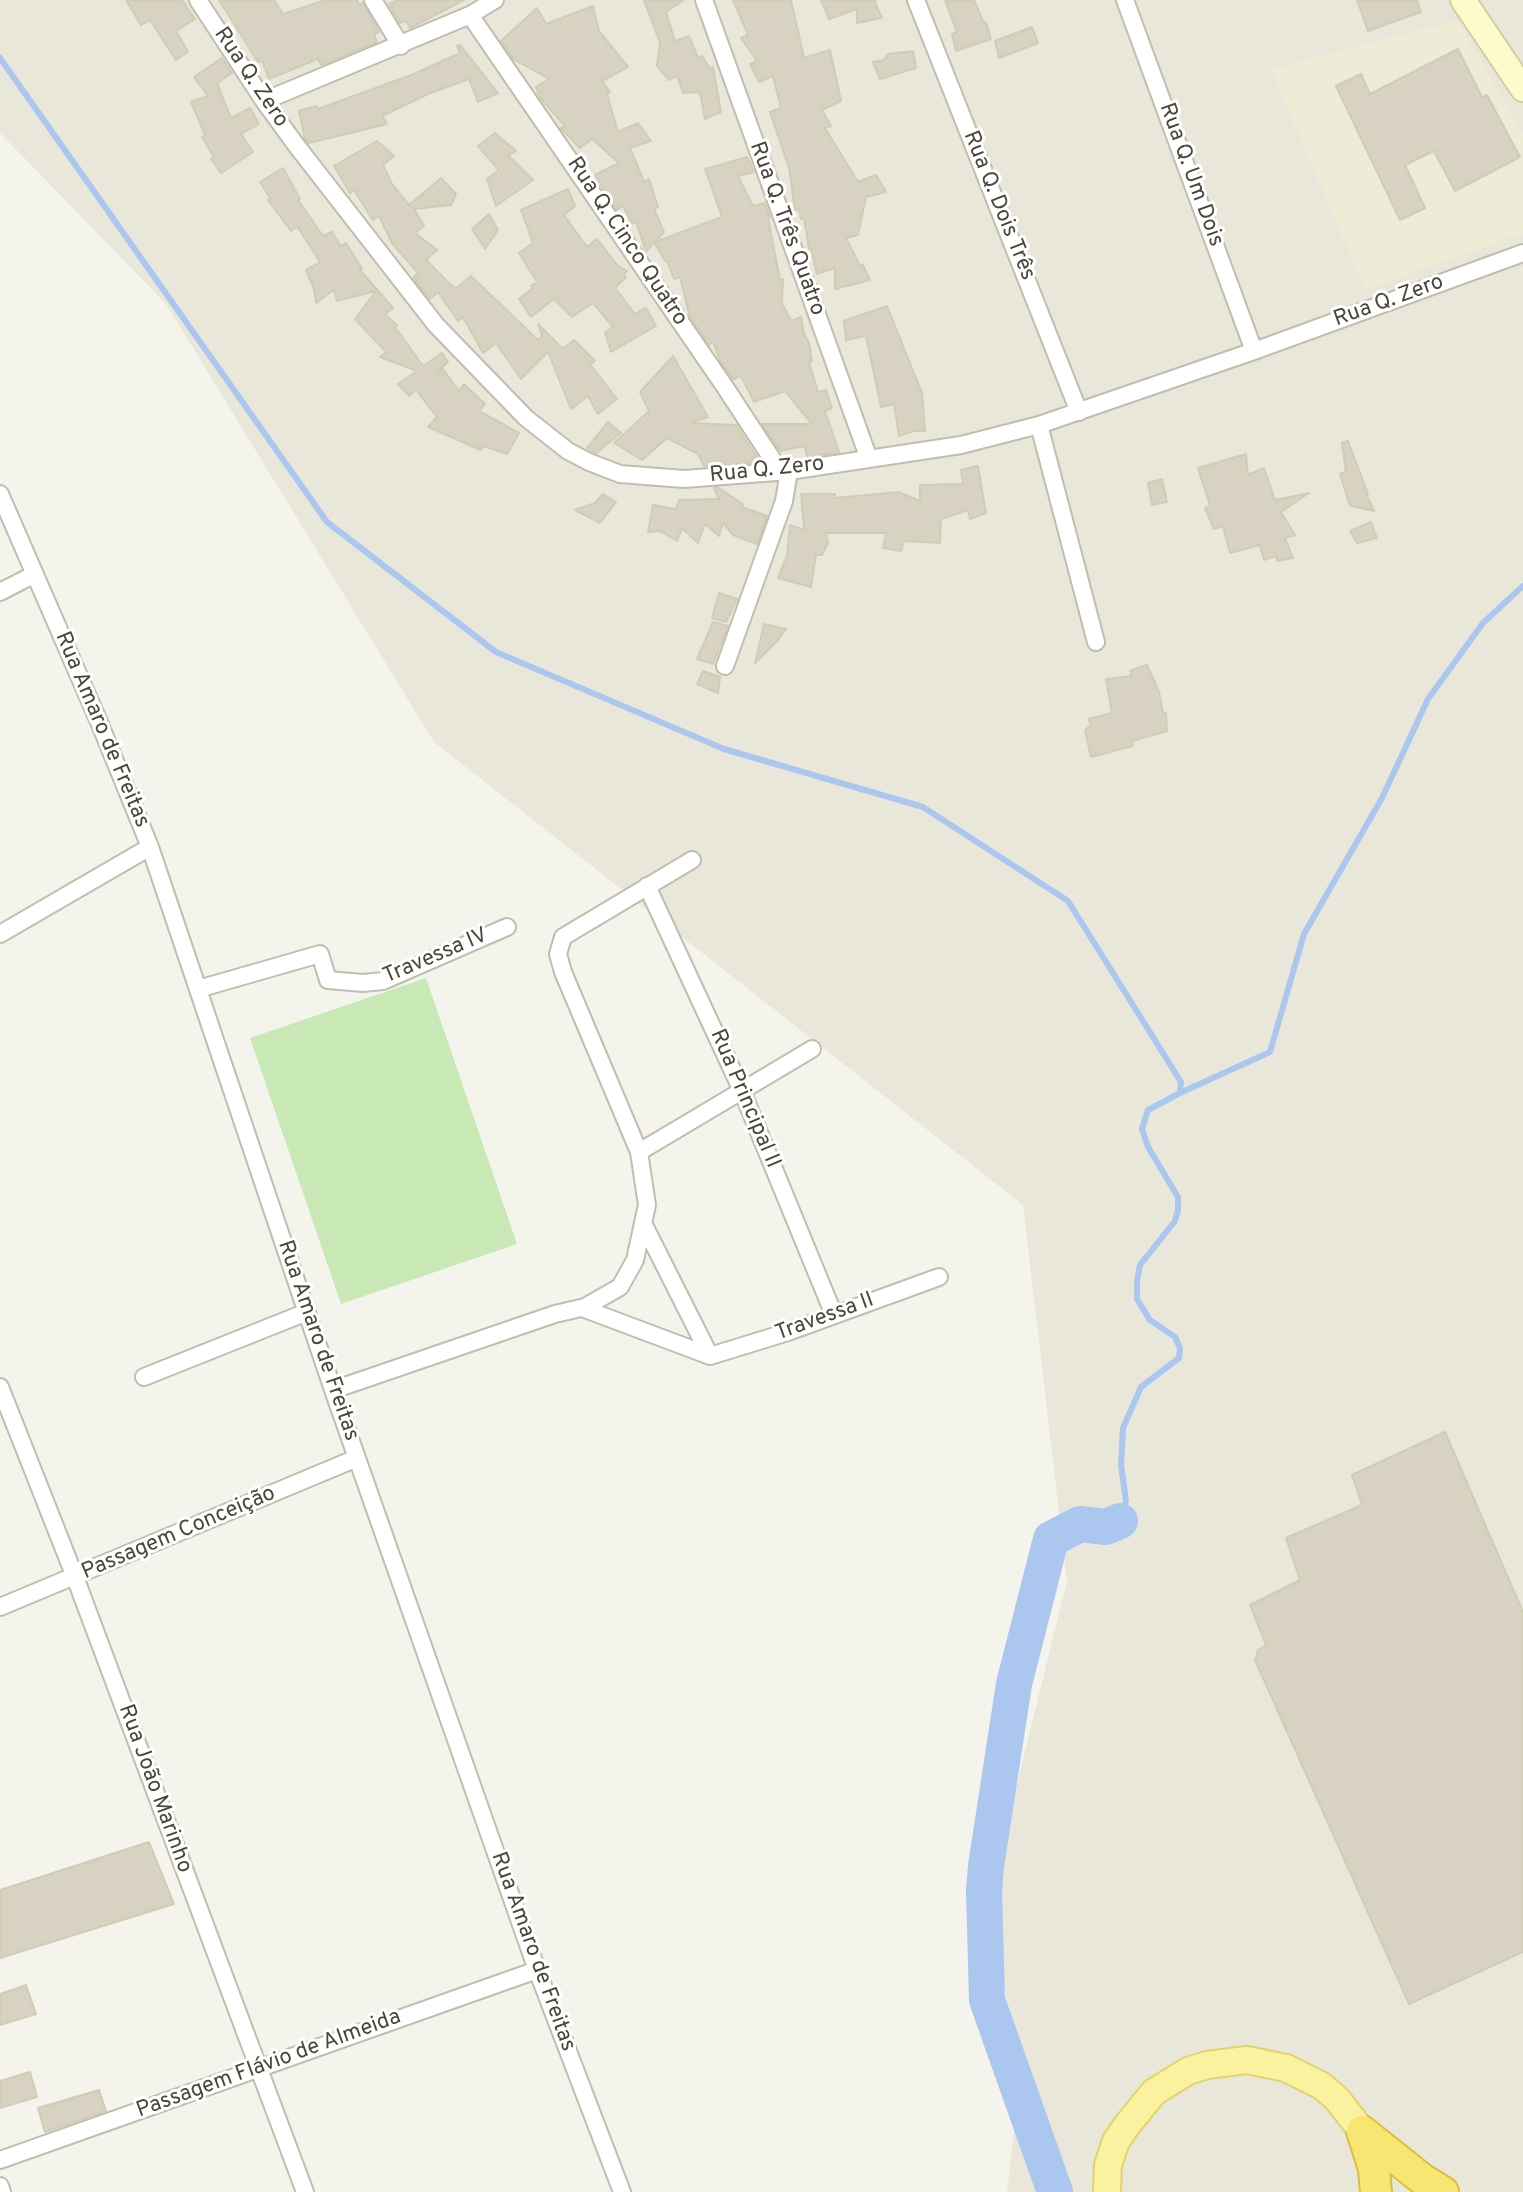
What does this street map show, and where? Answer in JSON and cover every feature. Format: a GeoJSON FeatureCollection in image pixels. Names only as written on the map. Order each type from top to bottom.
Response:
{"type":"FeatureCollection","features":[{"type":"Feature","properties":{"kind":"highway"},"geometry":{"type":"LineString","coordinates":[[1362,2131],[1374,2169],[1376,2192]]}},
{"type":"Feature","properties":{"kind":"highway"},"geometry":{"type":"LineString","coordinates":[[1362,2131],[1443,2192]]}},
{"type":"Feature","properties":{"kind":"main road"},"geometry":{"type":"LineString","coordinates":[[1107,2192],[1108,2165],[1116,2141],[1128,2124],[1154,2092],[1170,2080],[1207,2065],[1247,2060],[1286,2068],[1322,2086],[1337,2099],[1362,2131]]}},
{"type":"Feature","properties":{"kind":"street","name":"Rua Q. Zero"},"geometry":{"type":"LineString","coordinates":[[198,0],[264,101],[436,325],[526,418],[568,451],[620,474],[684,479],[784,471],[961,445],[1079,412],[1523,253]]}},
{"type":"Feature","properties":{"kind":"street"},"geometry":{"type":"LineString","coordinates":[[373,0],[401,46]]}},
{"type":"Feature","properties":{"kind":"street"},"geometry":{"type":"LineString","coordinates":[[264,101],[401,46],[470,15],[495,0]]}},
{"type":"Feature","properties":{"kind":"street","name":"Rua Q. Três Quatro"},"geometry":{"type":"LineString","coordinates":[[704,0],[869,459]]}},
{"type":"Feature","properties":{"kind":"street","name":"Rua Q. Dois Três"},"geometry":{"type":"LineString","coordinates":[[916,0],[1079,412]]}},
{"type":"Feature","properties":{"kind":"street","name":"Rua Q. Um Dois"},"geometry":{"type":"LineString","coordinates":[[1125,0],[1254,351]]}},
{"type":"Feature","properties":{"kind":"street"},"geometry":{"type":"LineString","coordinates":[[1468,2],[1523,89]]}},
{"type":"Feature","properties":{"kind":"street","name":"Rua Q. Cinco Quatro"},"geometry":{"type":"LineString","coordinates":[[470,15],[784,471]]}},
{"type":"Feature","properties":{"kind":"street"},"geometry":{"type":"LineString","coordinates":[[1039,425],[1096,642]]}},
{"type":"Feature","properties":{"kind":"street"},"geometry":{"type":"LineString","coordinates":[[725,666],[784,501],[784,471]]}},
{"type":"Feature","properties":{"kind":"street","name":"Rua Amaro de Freitas"},"geometry":{"type":"LineString","coordinates":[[0,494],[150,847],[333,1390],[537,1970],[622,2192]]}},
{"type":"Feature","properties":{"kind":"street"},"geometry":{"type":"LineString","coordinates":[[0,592],[35,574]]}},
{"type":"Feature","properties":{"kind":"street"},"geometry":{"type":"LineString","coordinates":[[0,934],[150,847]]}},
{"type":"Feature","properties":{"kind":"street"},"geometry":{"type":"LineString","coordinates":[[333,1390],[555,1314],[582,1308],[620,1287],[635,1260],[647,1205],[639,1152],[558,954],[563,937],[692,860]]}},
{"type":"Feature","properties":{"kind":"street","name":"Rua Principal II"},"geometry":{"type":"LineString","coordinates":[[647,886],[742,1091],[834,1315]]}},
{"type":"Feature","properties":{"kind":"street","name":"Travessa IV"},"geometry":{"type":"LineString","coordinates":[[198,989],[320,954],[328,980],[383,981],[507,927]]}},
{"type":"Feature","properties":{"kind":"street"},"geometry":{"type":"LineString","coordinates":[[639,1152],[812,1049]]}},
{"type":"Feature","properties":{"kind":"street"},"geometry":{"type":"LineString","coordinates":[[643,1223],[710,1356]]}},
{"type":"Feature","properties":{"kind":"street","name":"Travessa II"},"geometry":{"type":"LineString","coordinates":[[710,1356],[788,1332],[939,1277]]}},
{"type":"Feature","properties":{"kind":"street"},"geometry":{"type":"LineString","coordinates":[[582,1308],[710,1356]]}},
{"type":"Feature","properties":{"kind":"street"},"geometry":{"type":"LineString","coordinates":[[144,1377],[307,1312]]}},
{"type":"Feature","properties":{"kind":"street","name":"Rua João Marinho"},"geometry":{"type":"LineString","coordinates":[[0,1387],[75,1577],[305,2192]]}},
{"type":"Feature","properties":{"kind":"street","name":"Passagem Conceição"},"geometry":{"type":"LineString","coordinates":[[0,1607],[357,1458]]}},
{"type":"Feature","properties":{"kind":"street","name":"Passagem Flávio de Almeida"},"geometry":{"type":"LineString","coordinates":[[0,2160],[537,1970]]}},
{"type":"Feature","properties":{"kind":"shaded area"},"geometry":{"type":"Polygon","coordinates":[[[0,0],[1523,0],[1523,2192],[1007,2192],[1022,2060],[985,1914],[1067,1581],[1023,1205],[434,742],[166,304],[0,133],[0,0]]]}},
{"type":"Feature","properties":{"kind":"shaded area"},"geometry":{"type":"Polygon","coordinates":[[[1457,20],[1523,134],[1523,233],[1365,290],[1271,69],[1457,20]]]}},
{"type":"Feature","properties":{"kind":"green space"},"geometry":{"type":"Polygon","coordinates":[[[426,978],[517,1244],[341,1304],[250,1038],[426,978]]]}},
{"type":"Feature","properties":{"kind":"building"},"geometry":{"type":"Polygon","coordinates":[[[126,0],[182,0],[195,19],[176,31],[188,52],[176,60],[150,20],[141,25],[126,0]]]}},
{"type":"Feature","properties":{"kind":"building"},"geometry":{"type":"Polygon","coordinates":[[[219,0],[274,0],[283,14],[325,0],[357,0],[359,5],[363,3],[379,32],[374,34],[377,42],[321,65],[318,59],[269,79],[262,61],[258,62],[219,0]]]}},
{"type":"Feature","properties":{"kind":"building"},"geometry":{"type":"Polygon","coordinates":[[[398,0],[464,0],[410,28],[406,21],[400,23],[389,4],[398,0]]]}},
{"type":"Feature","properties":{"kind":"building"},"geometry":{"type":"Polygon","coordinates":[[[644,0],[684,0],[666,12],[675,41],[689,36],[698,58],[702,56],[710,69],[713,67],[721,112],[705,119],[700,92],[683,93],[677,76],[669,80],[657,66],[660,43],[644,0]]]}},
{"type":"Feature","properties":{"kind":"building"},"geometry":{"type":"Polygon","coordinates":[[[733,0],[791,0],[804,58],[830,50],[841,101],[822,110],[831,126],[825,128],[858,182],[876,175],[886,192],[866,197],[858,235],[846,238],[870,280],[835,289],[835,268],[817,274],[804,218],[801,219],[799,209],[795,210],[789,168],[770,112],[781,108],[773,76],[759,82],[750,64],[757,61],[741,38],[748,35],[733,0]]]}},
{"type":"Feature","properties":{"kind":"building"},"geometry":{"type":"Polygon","coordinates":[[[821,0],[876,0],[882,18],[857,23],[857,9],[829,19],[821,0]]]}},
{"type":"Feature","properties":{"kind":"building"},"geometry":{"type":"Polygon","coordinates":[[[945,0],[974,0],[991,39],[956,51],[952,34],[957,32],[945,0]]]}},
{"type":"Feature","properties":{"kind":"building"},"geometry":{"type":"Polygon","coordinates":[[[1357,0],[1417,0],[1421,12],[1368,31],[1357,0]]]}},
{"type":"Feature","properties":{"kind":"building"},"geometry":{"type":"Polygon","coordinates":[[[593,6],[599,31],[628,67],[602,81],[610,92],[607,94],[618,132],[638,123],[651,141],[630,148],[644,182],[649,179],[658,207],[654,209],[664,232],[655,242],[722,217],[705,169],[747,157],[754,172],[738,176],[753,206],[765,203],[780,280],[783,279],[782,303],[791,321],[801,317],[818,392],[826,390],[832,408],[825,411],[839,452],[807,457],[805,446],[780,451],[762,424],[812,424],[785,391],[754,402],[741,376],[733,379],[720,361],[713,341],[709,345],[690,317],[680,277],[674,279],[667,261],[654,242],[646,252],[636,221],[632,224],[623,206],[617,210],[595,175],[619,163],[592,139],[580,148],[540,98],[536,87],[549,79],[513,59],[501,41],[537,8],[546,24],[593,6]]]}},
{"type":"Feature","properties":{"kind":"building"},"geometry":{"type":"Polygon","coordinates":[[[1032,27],[1038,43],[999,58],[995,41],[1032,27]]]}},
{"type":"Feature","properties":{"kind":"building"},"geometry":{"type":"Polygon","coordinates":[[[460,45],[498,93],[478,102],[469,79],[382,116],[387,124],[309,143],[305,139],[299,111],[317,106],[318,109],[414,74],[460,53],[457,46],[460,45]]]}},
{"type":"Feature","properties":{"kind":"building"},"geometry":{"type":"Polygon","coordinates":[[[1458,49],[1482,97],[1487,95],[1520,157],[1455,191],[1434,151],[1405,165],[1425,208],[1400,220],[1336,86],[1361,74],[1370,94],[1458,49]]]}},
{"type":"Feature","properties":{"kind":"building"},"geometry":{"type":"Polygon","coordinates":[[[913,51],[916,68],[880,79],[873,62],[884,60],[888,54],[913,51]]]}},
{"type":"Feature","properties":{"kind":"building"},"geometry":{"type":"Polygon","coordinates":[[[222,58],[232,73],[217,83],[231,118],[250,108],[259,124],[241,134],[253,152],[221,173],[211,159],[214,157],[202,137],[205,135],[191,102],[208,96],[194,77],[222,58]]]}},
{"type":"Feature","properties":{"kind":"building"},"geometry":{"type":"Polygon","coordinates":[[[495,133],[516,151],[508,155],[533,180],[496,206],[487,179],[499,170],[478,146],[495,133]]]}},
{"type":"Feature","properties":{"kind":"building"},"geometry":{"type":"Polygon","coordinates":[[[377,141],[394,156],[383,165],[392,184],[409,205],[441,178],[456,194],[451,205],[414,209],[424,226],[415,233],[437,250],[426,260],[455,289],[471,276],[538,340],[542,336],[538,324],[563,349],[574,340],[595,361],[590,364],[617,399],[598,414],[588,396],[571,409],[548,352],[521,379],[496,343],[483,353],[463,317],[458,321],[438,292],[430,299],[413,278],[418,273],[392,243],[379,216],[373,220],[354,190],[350,193],[334,166],[377,141]]]}},
{"type":"Feature","properties":{"kind":"building"},"geometry":{"type":"Polygon","coordinates":[[[283,168],[298,200],[323,236],[332,232],[341,246],[346,243],[360,270],[393,308],[385,314],[397,325],[395,327],[423,366],[442,353],[448,362],[436,373],[438,375],[443,369],[459,391],[464,384],[485,404],[479,411],[519,433],[507,454],[484,446],[481,450],[428,427],[437,417],[416,390],[409,396],[398,384],[417,371],[380,357],[386,352],[355,319],[376,291],[337,301],[334,290],[316,303],[306,270],[320,262],[297,226],[291,231],[268,200],[271,199],[260,182],[283,168]]]}},
{"type":"Feature","properties":{"kind":"building"},"geometry":{"type":"Polygon","coordinates":[[[568,189],[575,206],[564,215],[587,247],[597,239],[618,266],[627,271],[624,274],[626,277],[615,288],[635,314],[646,308],[656,326],[611,352],[605,332],[613,327],[593,303],[572,317],[554,299],[531,317],[519,299],[537,282],[519,253],[533,243],[521,210],[568,189]]]}},
{"type":"Feature","properties":{"kind":"building"},"geometry":{"type":"Polygon","coordinates":[[[489,214],[498,230],[485,249],[472,229],[489,214]]]}},
{"type":"Feature","properties":{"kind":"building"},"geometry":{"type":"Polygon","coordinates":[[[887,306],[922,393],[925,431],[899,436],[894,404],[881,407],[866,336],[846,340],[844,321],[887,306]]]}},
{"type":"Feature","properties":{"kind":"building"},"geometry":{"type":"Polygon","coordinates":[[[673,356],[708,417],[691,423],[736,425],[757,457],[752,458],[753,463],[704,466],[698,454],[667,438],[642,460],[614,443],[649,411],[640,392],[673,356]]]}},
{"type":"Feature","properties":{"kind":"building"},"geometry":{"type":"Polygon","coordinates":[[[608,422],[621,433],[596,453],[587,448],[608,422]]]}},
{"type":"Feature","properties":{"kind":"building"},"geometry":{"type":"Polygon","coordinates":[[[1348,441],[1374,511],[1350,506],[1340,474],[1346,472],[1342,443],[1348,441]]]}},
{"type":"Feature","properties":{"kind":"building"},"geometry":{"type":"Polygon","coordinates":[[[1246,454],[1248,475],[1264,468],[1275,500],[1309,493],[1281,512],[1295,535],[1285,538],[1293,558],[1277,561],[1276,556],[1264,560],[1260,545],[1230,553],[1223,526],[1214,529],[1205,508],[1210,506],[1198,468],[1246,454]]]}},
{"type":"Feature","properties":{"kind":"building"},"geometry":{"type":"Polygon","coordinates":[[[978,466],[986,513],[970,519],[968,510],[941,519],[940,543],[904,541],[901,551],[883,548],[886,533],[826,533],[828,543],[822,555],[816,555],[811,587],[778,578],[787,555],[790,525],[804,530],[801,494],[835,494],[835,498],[899,492],[920,501],[920,485],[963,484],[961,470],[978,466]]]}},
{"type":"Feature","properties":{"kind":"building"},"geometry":{"type":"Polygon","coordinates":[[[1162,479],[1167,502],[1152,505],[1148,483],[1162,479]]]}},
{"type":"Feature","properties":{"kind":"building"},"geometry":{"type":"Polygon","coordinates":[[[714,488],[743,504],[742,507],[767,516],[757,544],[733,535],[723,523],[719,536],[705,524],[698,543],[682,528],[677,541],[660,531],[648,532],[653,505],[676,509],[679,500],[719,499],[714,488]]]}},
{"type":"Feature","properties":{"kind":"building"},"geometry":{"type":"Polygon","coordinates":[[[603,494],[616,502],[600,523],[575,510],[595,503],[603,494]]]}},
{"type":"Feature","properties":{"kind":"building"},"geometry":{"type":"Polygon","coordinates":[[[1371,522],[1377,538],[1357,543],[1350,531],[1371,522]]]}},
{"type":"Feature","properties":{"kind":"building"},"geometry":{"type":"Polygon","coordinates":[[[719,593],[737,599],[726,622],[712,618],[719,593]]]}},
{"type":"Feature","properties":{"kind":"building"},"geometry":{"type":"Polygon","coordinates":[[[713,622],[728,626],[713,664],[697,659],[713,622]]]}},
{"type":"Feature","properties":{"kind":"building"},"geometry":{"type":"Polygon","coordinates":[[[764,624],[786,629],[755,663],[764,624]]]}},
{"type":"Feature","properties":{"kind":"building"},"geometry":{"type":"Polygon","coordinates":[[[1147,665],[1159,692],[1163,713],[1166,713],[1167,731],[1132,741],[1133,746],[1091,757],[1085,730],[1091,725],[1089,719],[1112,713],[1106,679],[1132,676],[1130,671],[1147,665]]]}},
{"type":"Feature","properties":{"kind":"building"},"geometry":{"type":"Polygon","coordinates":[[[703,671],[720,677],[718,693],[697,684],[703,671]]]}},
{"type":"Feature","properties":{"kind":"building"},"geometry":{"type":"Polygon","coordinates":[[[1445,1432],[1523,1612],[1523,1952],[1409,2004],[1255,1660],[1258,1650],[1266,1645],[1250,1605],[1300,1580],[1286,1538],[1362,1505],[1352,1475],[1445,1432]]]}},
{"type":"Feature","properties":{"kind":"building"},"geometry":{"type":"Polygon","coordinates":[[[149,1842],[174,1904],[0,1958],[0,1890],[149,1842]]]}},
{"type":"Feature","properties":{"kind":"building"},"geometry":{"type":"Polygon","coordinates":[[[26,1985],[36,2014],[0,2025],[0,1994],[26,1985]]]}},
{"type":"Feature","properties":{"kind":"building"},"geometry":{"type":"Polygon","coordinates":[[[30,2072],[37,2097],[0,2108],[0,2081],[30,2072]]]}},
{"type":"Feature","properties":{"kind":"building"},"geometry":{"type":"Polygon","coordinates":[[[99,2090],[106,2111],[45,2132],[38,2108],[99,2090]]]}},
{"type":"Feature","properties":{"kind":"waterway"},"geometry":{"type":"LineString","coordinates":[[0,58],[327,522],[496,652],[724,749],[923,807],[1068,901],[1181,1082],[1180,1093],[1148,1110],[1142,1129],[1148,1147],[1178,1197],[1178,1210],[1175,1221],[1140,1265],[1137,1281],[1137,1299],[1150,1320],[1175,1337],[1180,1348],[1179,1358],[1141,1387],[1123,1428],[1121,1465],[1126,1501],[1120,1521]]}},
{"type":"Feature","properties":{"kind":"waterway"},"geometry":{"type":"LineString","coordinates":[[1180,1093],[1270,1052],[1304,934],[1382,798],[1428,699],[1483,623],[1523,586]]}},
{"type":"Feature","properties":{"kind":"waterway"},"geometry":{"type":"LineString","coordinates":[[1055,2192],[987,2000],[986,1866],[1014,1684],[1051,1539],[1080,1524],[1106,1527],[1120,1521]]}}]}
